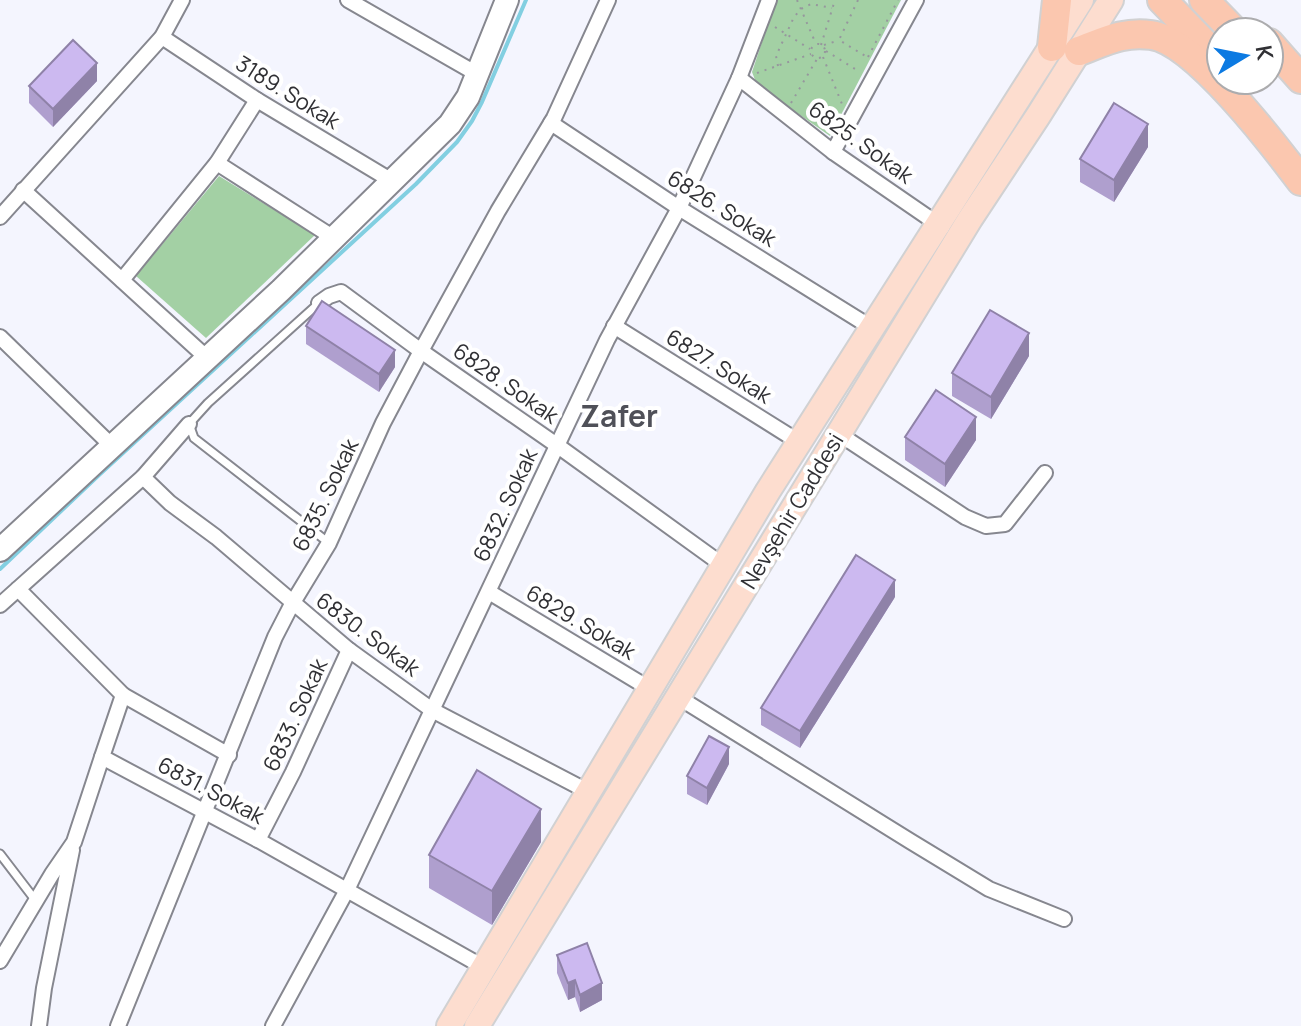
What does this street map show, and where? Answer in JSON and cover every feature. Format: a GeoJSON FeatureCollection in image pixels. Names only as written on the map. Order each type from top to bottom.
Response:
{"type":"FeatureCollection","features":[{"type":"Feature","properties":{"kind":"highway"},"geometry":{"type":"LineString","coordinates":[[1057,0],[1066,49],[1124,34],[1154,35],[1182,50],[1221,84],[1301,181]]}},
{"type":"Feature","properties":{"kind":"highway"},"geometry":{"type":"LineString","coordinates":[[1162,0],[1205,42]]}},
{"type":"Feature","properties":{"kind":"highway"},"geometry":{"type":"LineString","coordinates":[[1204,0],[1220,16]]}},
{"type":"Feature","properties":{"kind":"highway"},"geometry":{"type":"LineString","coordinates":[[1231,0],[1245,16]]}},
{"type":"Feature","properties":{"kind":"highway"},"geometry":{"type":"LineString","coordinates":[[1285,61],[1301,79]]}},
{"type":"Feature","properties":{"kind":"highway"},"geometry":{"type":"LineString","coordinates":[[1285,86],[1301,104]]}},
{"type":"Feature","properties":{"kind":"highway"},"geometry":{"type":"LineString","coordinates":[[1250,96],[1301,157]]}},
{"type":"Feature","properties":{"kind":"main road","name":"Nevşehir Caddesi"},"geometry":{"type":"LineString","coordinates":[[1066,49],[1081,0]]}},
{"type":"Feature","properties":{"kind":"main road","name":"Nevşehir Caddesi"},"geometry":{"type":"LineString","coordinates":[[477,1026],[839,434],[948,232],[1066,49],[1111,0]]}},
{"type":"Feature","properties":{"kind":"main road","name":"Nevşehir Caddesi"},"geometry":{"type":"LineString","coordinates":[[449,1026],[799,442],[872,328],[948,232]]}},
{"type":"Feature","properties":{"kind":"street"},"geometry":{"type":"LineString","coordinates":[[0,217],[162,37],[182,0]]}},
{"type":"Feature","properties":{"kind":"street"},"geometry":{"type":"LineString","coordinates":[[348,0],[366,5],[477,74]]}},
{"type":"Feature","properties":{"kind":"street"},"geometry":{"type":"LineString","coordinates":[[0,550],[334,238],[450,124],[468,97],[507,0]]}},
{"type":"Feature","properties":{"kind":"street","name":"6835. Sokak"},"geometry":{"type":"LineString","coordinates":[[118,1026],[275,637],[329,543],[383,423],[421,351],[498,211],[551,123],[608,0]]}},
{"type":"Feature","properties":{"kind":"street","name":"6832. Sokak"},"geometry":{"type":"LineString","coordinates":[[273,1026],[347,890],[614,326],[679,208],[739,78],[769,0]]}},
{"type":"Feature","properties":{"kind":"street"},"geometry":{"type":"LineString","coordinates":[[833,152],[916,0]]}},
{"type":"Feature","properties":{"kind":"street","name":"3189. Sokak"},"geometry":{"type":"LineString","coordinates":[[162,37],[257,100],[392,181]]}},
{"type":"Feature","properties":{"kind":"street","name":"6825. Sokak"},"geometry":{"type":"LineString","coordinates":[[739,78],[833,152],[948,232]]}},
{"type":"Feature","properties":{"kind":"street"},"geometry":{"type":"LineString","coordinates":[[122,280],[217,163],[257,100]]}},
{"type":"Feature","properties":{"kind":"street","name":"6826. Sokak"},"geometry":{"type":"LineString","coordinates":[[551,123],[679,208],[872,328]]}},
{"type":"Feature","properties":{"kind":"street"},"geometry":{"type":"LineString","coordinates":[[217,163],[334,238]]}},
{"type":"Feature","properties":{"kind":"street"},"geometry":{"type":"LineString","coordinates":[[23,190],[207,358]]}},
{"type":"Feature","properties":{"kind":"street","name":"6828. Sokak"},"geometry":{"type":"LineString","coordinates":[[319,303],[341,292],[724,566]]}},
{"type":"Feature","properties":{"kind":"street","name":"6827. Sokak"},"geometry":{"type":"LineString","coordinates":[[614,326],[799,442]]}},
{"type":"Feature","properties":{"kind":"street"},"geometry":{"type":"LineString","coordinates":[[0,337],[112,446]]}},
{"type":"Feature","properties":{"kind":"street"},"geometry":{"type":"LineString","coordinates":[[0,605],[143,477],[189,424]]}},
{"type":"Feature","properties":{"kind":"street"},"geometry":{"type":"LineString","coordinates":[[839,434],[965,517],[986,526],[1005,524],[1045,473]]}},
{"type":"Feature","properties":{"kind":"street","name":"6830. Sokak"},"geometry":{"type":"LineString","coordinates":[[143,477],[170,503],[216,537],[349,650],[432,710],[589,792]]}},
{"type":"Feature","properties":{"kind":"street"},"geometry":{"type":"LineString","coordinates":[[18,589],[123,695],[229,755]]}},
{"type":"Feature","properties":{"kind":"street","name":"6829. Sokak"},"geometry":{"type":"LineString","coordinates":[[489,592],[650,689]]}},
{"type":"Feature","properties":{"kind":"street","name":"6833. Sokak"},"geometry":{"type":"LineString","coordinates":[[258,840],[349,650]]}},
{"type":"Feature","properties":{"kind":"street"},"geometry":{"type":"LineString","coordinates":[[39,1026],[74,842],[123,695]]}},
{"type":"Feature","properties":{"kind":"street"},"geometry":{"type":"LineString","coordinates":[[678,697],[989,889],[1064,919]]}},
{"type":"Feature","properties":{"kind":"street","name":"6831. Sokak"},"geometry":{"type":"LineString","coordinates":[[102,757],[205,810],[485,968]]}},
{"type":"Feature","properties":{"kind":"street"},"geometry":{"type":"LineString","coordinates":[[0,961],[74,842]]}},
{"type":"Feature","properties":{"kind":"lane"},"geometry":{"type":"LineString","coordinates":[[319,303],[208,403],[189,424],[194,438],[329,543]]}},
{"type":"Feature","properties":{"kind":"lane"},"geometry":{"type":"LineString","coordinates":[[0,854],[36,901]]}},
{"type":"Feature","properties":{"kind":"path"},"geometry":{"type":"LineString","coordinates":[[797,0],[816,44]]}},
{"type":"Feature","properties":{"kind":"path"},"geometry":{"type":"LineString","coordinates":[[835,0],[822,45],[860,72]]}},
{"type":"Feature","properties":{"kind":"path"},"geometry":{"type":"LineString","coordinates":[[816,44],[839,40],[858,0]]}},
{"type":"Feature","properties":{"kind":"path"},"geometry":{"type":"LineString","coordinates":[[778,66],[776,56],[794,17],[801,9],[811,4],[832,8]]}},
{"type":"Feature","properties":{"kind":"path"},"geometry":{"type":"LineString","coordinates":[[773,25],[811,50]]}},
{"type":"Feature","properties":{"kind":"path"},"geometry":{"type":"LineString","coordinates":[[839,40],[868,58]]}},
{"type":"Feature","properties":{"kind":"path"},"geometry":{"type":"LineString","coordinates":[[811,54],[816,44]]}},
{"type":"Feature","properties":{"kind":"path"},"geometry":{"type":"LineString","coordinates":[[825,50],[823,57],[843,105]]}},
{"type":"Feature","properties":{"kind":"path"},"geometry":{"type":"LineString","coordinates":[[757,73],[811,54]]}},
{"type":"Feature","properties":{"kind":"path"},"geometry":{"type":"LineString","coordinates":[[811,54],[817,59]]}},
{"type":"Feature","properties":{"kind":"path"},"geometry":{"type":"LineString","coordinates":[[790,105],[817,59],[823,57]]}},
{"type":"Feature","properties":{"kind":"path"},"geometry":{"type":"LineString","coordinates":[[758,80],[761,61]]}},
{"type":"Feature","properties":{"kind":"green space"},"geometry":{"type":"Polygon","coordinates":[[[776,0],[901,0],[830,136],[757,85],[752,72],[776,0]]]}},
{"type":"Feature","properties":{"kind":"green space"},"geometry":{"type":"Polygon","coordinates":[[[219,176],[315,235],[206,338],[136,276],[219,176]]]}},
{"type":"Feature","properties":{"kind":"building"},"geometry":{"type":"Polygon","coordinates":[[[73,40],[97,63],[53,109],[29,86],[73,40]]]}},
{"type":"Feature","properties":{"kind":"building"},"geometry":{"type":"Polygon","coordinates":[[[1114,103],[1148,124],[1114,180],[1080,159],[1114,103]]]}},
{"type":"Feature","properties":{"kind":"building"},"geometry":{"type":"Polygon","coordinates":[[[322,301],[395,350],[379,374],[306,326],[322,301]]]}},
{"type":"Feature","properties":{"kind":"building"},"geometry":{"type":"Polygon","coordinates":[[[990,310],[1029,333],[991,397],[952,373],[990,310]]]}},
{"type":"Feature","properties":{"kind":"building"},"geometry":{"type":"Polygon","coordinates":[[[936,390],[976,417],[945,464],[905,437],[936,390]]]}},
{"type":"Feature","properties":{"kind":"building"},"geometry":{"type":"Polygon","coordinates":[[[856,555],[895,580],[800,731],[761,708],[856,555]]]}},
{"type":"Feature","properties":{"kind":"building"},"geometry":{"type":"Polygon","coordinates":[[[709,736],[729,747],[707,788],[687,776],[709,736]]]}},
{"type":"Feature","properties":{"kind":"building"},"geometry":{"type":"Polygon","coordinates":[[[477,770],[541,809],[492,891],[429,855],[477,770]]]}},
{"type":"Feature","properties":{"kind":"building"},"geometry":{"type":"Polygon","coordinates":[[[587,943],[602,983],[580,995],[575,980],[568,983],[557,955],[587,943]]]}},
{"type":"Feature","properties":{"kind":"waterway"},"geometry":{"type":"LineString","coordinates":[[0,569],[416,184],[457,142],[482,102],[526,0]]}},
{"type":"Feature","properties":{"kind":"district","name":"Zafer"},"geometry":{"type":"Point","coordinates":[619,415]}}]}
